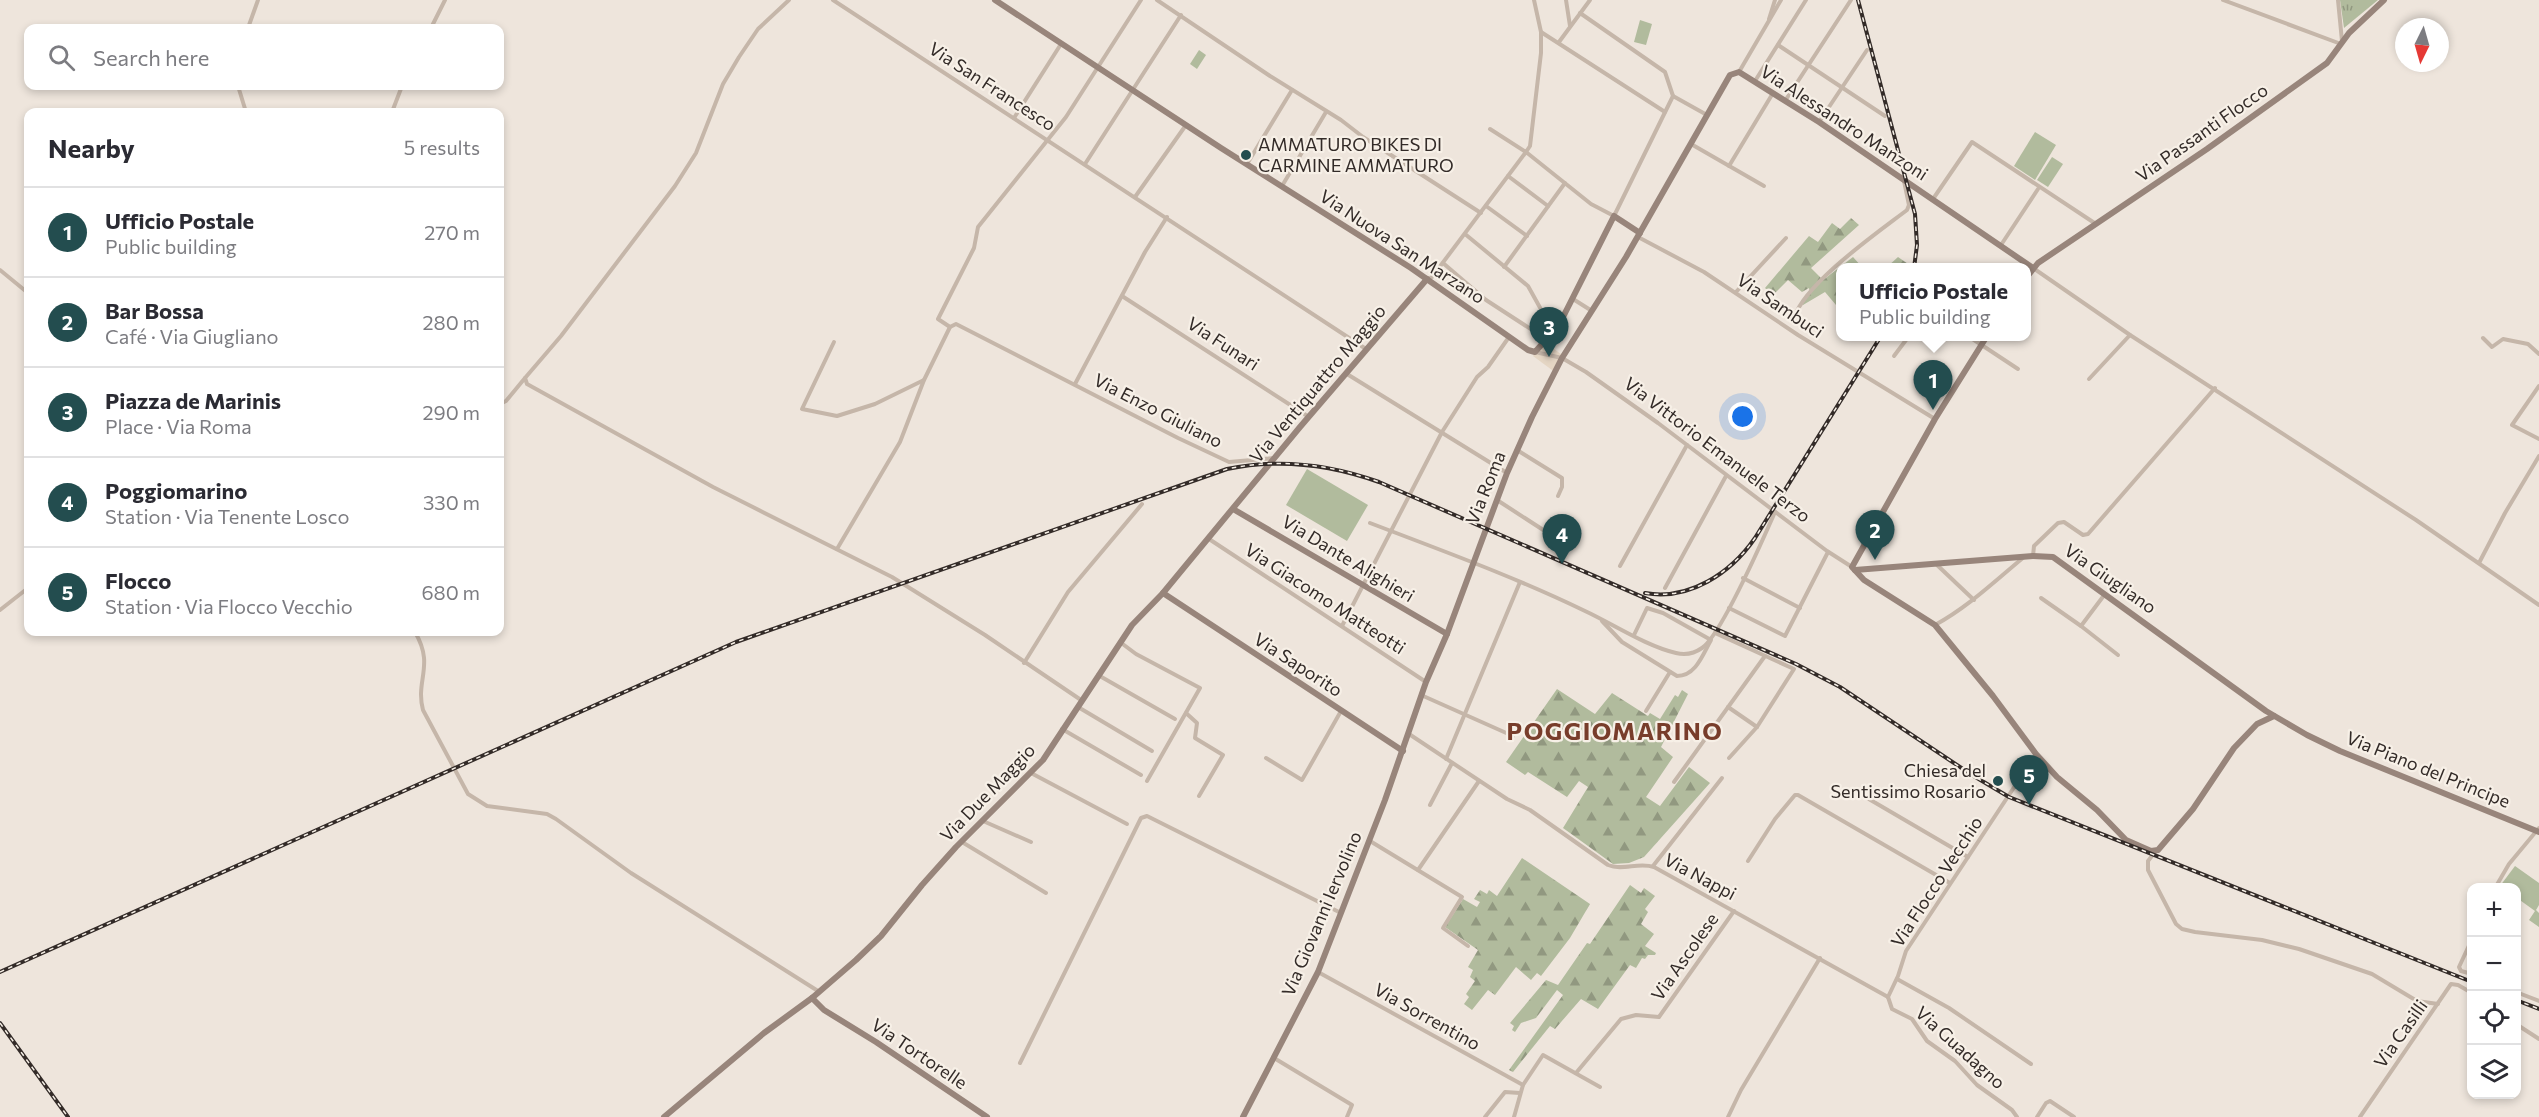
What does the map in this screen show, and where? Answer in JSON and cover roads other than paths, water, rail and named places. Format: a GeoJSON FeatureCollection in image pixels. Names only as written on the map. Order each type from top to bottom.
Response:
{"type":"FeatureCollection","features":[{"type":"Feature","properties":{"kind":"main road","name":"Via Nuova San Marzano"},"geometry":{"type":"LineString","coordinates":[[995,0],[1247,165],[1427,279],[1528,350],[1535,352]]}},
{"type":"Feature","properties":{"kind":"main road","name":"Via Passanti Flocco"},"geometry":{"type":"LineString","coordinates":[[2031,271],[2327,63],[2367,14],[2384,0]]}},
{"type":"Feature","properties":{"kind":"main road","name":"Via Alessandro Manzoni"},"geometry":{"type":"LineString","coordinates":[[1562,358],[1593,312],[1639,235],[1730,75],[1739,72],[1819,122],[2026,263]]}},
{"type":"Feature","properties":{"kind":"main road"},"geometry":{"type":"LineString","coordinates":[[1535,352],[1560,325],[1614,216],[1639,235]]}},
{"type":"Feature","properties":{"kind":"main road","name":"Via Ventiquattro Maggio"},"geometry":{"type":"LineString","coordinates":[[1233,509],[1427,279]]}},
{"type":"Feature","properties":{"kind":"main road"},"geometry":{"type":"LineString","coordinates":[[1984,341],[1935,419],[1857,569],[1864,580],[1935,625],[1993,696],[2036,754],[2058,777],[2097,810],[2126,840],[2155,852],[2193,809],[2234,748],[2257,724],[2274,716]]}},
{"type":"Feature","properties":{"kind":"main road","name":"Via Roma"},"geometry":{"type":"LineString","coordinates":[[1409,734],[1421,695],[1447,634],[1507,473],[1562,358]]}},
{"type":"Feature","properties":{"kind":"main road","name":"Via Due Maggio"},"geometry":{"type":"LineString","coordinates":[[664,1117],[764,1033],[812,998],[881,936],[921,885],[1043,760],[1132,625],[1233,509]]}},
{"type":"Feature","properties":{"kind":"main road","name":"Via Dante Alighieri"},"geometry":{"type":"LineString","coordinates":[[1233,509],[1447,634]]}},
{"type":"Feature","properties":{"kind":"main road","name":"Via Giugliano"},"geometry":{"type":"LineString","coordinates":[[1857,569],[2053,556],[2274,716],[2307,735]]}},
{"type":"Feature","properties":{"kind":"main road","name":"Via Saporito"},"geometry":{"type":"LineString","coordinates":[[1162,593],[1403,751]]}},
{"type":"Feature","properties":{"kind":"main road"},"geometry":{"type":"LineString","coordinates":[[1403,751],[1409,734]]}},
{"type":"Feature","properties":{"kind":"main road","name":"Via Piano del Principe"},"geometry":{"type":"LineString","coordinates":[[2307,735],[2365,761],[2539,830]]}},
{"type":"Feature","properties":{"kind":"main road","name":"Via Giovanni Iervolino"},"geometry":{"type":"LineString","coordinates":[[1243,1117],[1318,972],[1403,751]]}},
{"type":"Feature","properties":{"kind":"main road","name":"Via Tortorelle"},"geometry":{"type":"LineString","coordinates":[[812,998],[833,1016],[876,1041],[987,1117]]}},
{"type":"Feature","properties":{"kind":"street"},"geometry":{"type":"LineString","coordinates":[[249,24],[258,0]]}},
{"type":"Feature","properties":{"kind":"street"},"geometry":{"type":"LineString","coordinates":[[432,24],[445,0]]}},
{"type":"Feature","properties":{"kind":"street"},"geometry":{"type":"LineString","coordinates":[[504,401],[511,396],[561,336],[675,186],[696,153],[723,84],[739,57],[758,29],[789,0]]}},
{"type":"Feature","properties":{"kind":"street","name":"Via San Francesco"},"geometry":{"type":"LineString","coordinates":[[833,0],[1167,217]]}},
{"type":"Feature","properties":{"kind":"street"},"geometry":{"type":"LineString","coordinates":[[950,327],[938,319],[974,248],[978,227],[1049,140],[1142,0]]}},
{"type":"Feature","properties":{"kind":"street"},"geometry":{"type":"LineString","coordinates":[[1157,0],[1481,213]]}},
{"type":"Feature","properties":{"kind":"street"},"geometry":{"type":"LineString","coordinates":[[1427,279],[1432,277],[1443,263],[1530,146],[1535,116],[1541,32],[1534,0]]}},
{"type":"Feature","properties":{"kind":"street"},"geometry":{"type":"LineString","coordinates":[[1566,0],[1570,26]]}},
{"type":"Feature","properties":{"kind":"street"},"geometry":{"type":"LineString","coordinates":[[1559,42],[1590,0]]}},
{"type":"Feature","properties":{"kind":"street"},"geometry":{"type":"LineString","coordinates":[[1769,19],[1769,13],[1775,0]]}},
{"type":"Feature","properties":{"kind":"street"},"geometry":{"type":"LineString","coordinates":[[1739,72],[1781,0]]}},
{"type":"Feature","properties":{"kind":"street"},"geometry":{"type":"LineString","coordinates":[[1755,82],[1806,0]]}},
{"type":"Feature","properties":{"kind":"street"},"geometry":{"type":"LineString","coordinates":[[1785,101],[1851,0]]}},
{"type":"Feature","properties":{"kind":"street"},"geometry":{"type":"LineString","coordinates":[[2223,0],[2342,43],[2338,0]]}},
{"type":"Feature","properties":{"kind":"street"},"geometry":{"type":"LineString","coordinates":[[1580,13],[1665,72],[1673,96],[1707,115]]}},
{"type":"Feature","properties":{"kind":"street"},"geometry":{"type":"LineString","coordinates":[[1086,164],[1181,15]]}},
{"type":"Feature","properties":{"kind":"street"},"geometry":{"type":"LineString","coordinates":[[1541,32],[1665,112]]}},
{"type":"Feature","properties":{"kind":"street"},"geometry":{"type":"LineString","coordinates":[[1014,118],[1061,44]]}},
{"type":"Feature","properties":{"kind":"street"},"geometry":{"type":"LineString","coordinates":[[1778,45],[1885,116]]}},
{"type":"Feature","properties":{"kind":"street"},"geometry":{"type":"LineString","coordinates":[[1819,122],[1867,50]]}},
{"type":"Feature","properties":{"kind":"street"},"geometry":{"type":"LineString","coordinates":[[239,90],[245,108]]}},
{"type":"Feature","properties":{"kind":"street"},"geometry":{"type":"LineString","coordinates":[[394,108],[400,90]]}},
{"type":"Feature","properties":{"kind":"street"},"geometry":{"type":"LineString","coordinates":[[1247,165],[1292,90]]}},
{"type":"Feature","properties":{"kind":"street"},"geometry":{"type":"LineString","coordinates":[[1729,166],[1773,93]]}},
{"type":"Feature","properties":{"kind":"street"},"geometry":{"type":"LineString","coordinates":[[1490,129],[1526,152],[1591,204],[1614,216],[1673,96]]}},
{"type":"Feature","properties":{"kind":"street"},"geometry":{"type":"LineString","coordinates":[[1282,186],[1326,112]]}},
{"type":"Feature","properties":{"kind":"street"},"geometry":{"type":"LineString","coordinates":[[1135,197],[1186,125]]}},
{"type":"Feature","properties":{"kind":"street"},"geometry":{"type":"LineString","coordinates":[[1932,200],[1972,142],[2097,224]]}},
{"type":"Feature","properties":{"kind":"street"},"geometry":{"type":"LineString","coordinates":[[1690,144],[1764,186]]}},
{"type":"Feature","properties":{"kind":"street"},"geometry":{"type":"LineString","coordinates":[[1508,176],[1548,206]]}},
{"type":"Feature","properties":{"kind":"street"},"geometry":{"type":"LineString","coordinates":[[1842,263],[1871,237],[1907,210],[1909,205],[1904,180]]}},
{"type":"Feature","properties":{"kind":"street"},"geometry":{"type":"LineString","coordinates":[[1504,267],[1565,183]]}},
{"type":"Feature","properties":{"kind":"street"},"geometry":{"type":"LineString","coordinates":[[2000,246],[2038,189]]}},
{"type":"Feature","properties":{"kind":"street"},"geometry":{"type":"LineString","coordinates":[[1486,206],[1527,236]]}},
{"type":"Feature","properties":{"kind":"street"},"geometry":{"type":"LineString","coordinates":[[1167,217],[1366,349]]}},
{"type":"Feature","properties":{"kind":"street","name":"Via Enzo Giuliano"},"geometry":{"type":"LineString","coordinates":[[1167,217],[1075,384],[1229,462],[1275,458]]}},
{"type":"Feature","properties":{"kind":"street"},"geometry":{"type":"LineString","coordinates":[[1465,234],[1528,286],[1554,332]]}},
{"type":"Feature","properties":{"kind":"street","name":"Via Sambuci"},"geometry":{"type":"LineString","coordinates":[[1639,235],[1704,272],[1818,348],[1935,419]]}},
{"type":"Feature","properties":{"kind":"street"},"geometry":{"type":"LineString","coordinates":[[1736,292],[1786,238]]}},
{"type":"Feature","properties":{"kind":"street"},"geometry":{"type":"LineString","coordinates":[[1443,263],[1486,300],[1546,339]]}},
{"type":"Feature","properties":{"kind":"street"},"geometry":{"type":"LineString","coordinates":[[1794,318],[1803,298],[1836,268]]}},
{"type":"Feature","properties":{"kind":"street"},"geometry":{"type":"LineString","coordinates":[[2033,268],[2130,335],[2215,388],[2539,605]]}},
{"type":"Feature","properties":{"kind":"street"},"geometry":{"type":"LineString","coordinates":[[0,270],[24,289]]}},
{"type":"Feature","properties":{"kind":"street","name":"Via Funari"},"geometry":{"type":"LineString","coordinates":[[1122,296],[1309,417]]}},
{"type":"Feature","properties":{"kind":"street"},"geometry":{"type":"LineString","coordinates":[[1573,298],[1593,312]]}},
{"type":"Feature","properties":{"kind":"street"},"geometry":{"type":"LineString","coordinates":[[837,549],[900,442],[924,380],[950,327],[956,324],[1075,384]]}},
{"type":"Feature","properties":{"kind":"street"},"geometry":{"type":"LineString","coordinates":[[2089,379],[2130,335]]}},
{"type":"Feature","properties":{"kind":"street"},"geometry":{"type":"LineString","coordinates":[[1342,626],[1442,432],[1477,377],[1488,367],[1509,337]]}},
{"type":"Feature","properties":{"kind":"street"},"geometry":{"type":"LineString","coordinates":[[2483,338],[2492,347],[2503,339],[2522,342],[2539,354]]}},
{"type":"Feature","properties":{"kind":"street"},"geometry":{"type":"LineString","coordinates":[[1894,356],[1905,341]]}},
{"type":"Feature","properties":{"kind":"street"},"geometry":{"type":"LineString","coordinates":[[1975,341],[2018,369]]}},
{"type":"Feature","properties":{"kind":"street"},"geometry":{"type":"LineString","coordinates":[[834,342],[802,409],[837,416],[875,404],[924,380]]}},
{"type":"Feature","properties":{"kind":"street","name":"Via Vittorio Emanuele Terzo"},"geometry":{"type":"LineString","coordinates":[[1535,352],[1562,358],[1587,372],[1688,445],[1828,552],[1857,569]]}},
{"type":"Feature","properties":{"kind":"street"},"geometry":{"type":"LineString","coordinates":[[1346,373],[1507,473]]}},
{"type":"Feature","properties":{"kind":"street"},"geometry":{"type":"LineString","coordinates":[[525,378],[527,384],[665,461],[910,587],[985,635],[1079,703],[1152,751]]}},
{"type":"Feature","properties":{"kind":"street"},"geometry":{"type":"LineString","coordinates":[[2539,386],[2512,425],[2539,440]]}},
{"type":"Feature","properties":{"kind":"street"},"geometry":{"type":"LineString","coordinates":[[2033,556],[2034,546],[2058,523],[2064,522],[2083,535],[2088,534],[2215,388]]}},
{"type":"Feature","properties":{"kind":"street"},"geometry":{"type":"LineString","coordinates":[[1620,566],[1688,445]]}},
{"type":"Feature","properties":{"kind":"street"},"geometry":{"type":"LineString","coordinates":[[1517,450],[1562,478],[1562,488],[1558,496]]}},
{"type":"Feature","properties":{"kind":"street"},"geometry":{"type":"LineString","coordinates":[[2479,563],[2539,456]]}},
{"type":"Feature","properties":{"kind":"street"},"geometry":{"type":"LineString","coordinates":[[1665,588],[1726,476]]}},
{"type":"Feature","properties":{"kind":"street"},"geometry":{"type":"LineString","coordinates":[[1497,500],[1551,535]]}},
{"type":"Feature","properties":{"kind":"street"},"geometry":{"type":"LineString","coordinates":[[1024,663],[1068,592],[1142,504]]}},
{"type":"Feature","properties":{"kind":"street"},"geometry":{"type":"LineString","coordinates":[[1599,619],[1622,642],[1670,672],[1681,676],[1691,671],[1729,608],[1776,512]]}},
{"type":"Feature","properties":{"kind":"street"},"geometry":{"type":"LineString","coordinates":[[1370,523],[1473,561],[1676,653],[1694,652],[1711,640]]}},
{"type":"Feature","properties":{"kind":"street","name":"Via Giacomo Matteotti"},"geometry":{"type":"LineString","coordinates":[[1208,539],[1426,682]]}},
{"type":"Feature","properties":{"kind":"street"},"geometry":{"type":"LineString","coordinates":[[1729,608],[1785,636],[1828,552]]}},
{"type":"Feature","properties":{"kind":"street"},"geometry":{"type":"LineString","coordinates":[[1935,625],[1960,612],[2025,557]]}},
{"type":"Feature","properties":{"kind":"street"},"geometry":{"type":"LineString","coordinates":[[1936,564],[1974,600]]}},
{"type":"Feature","properties":{"kind":"street"},"geometry":{"type":"LineString","coordinates":[[1743,578],[1800,608]]}},
{"type":"Feature","properties":{"kind":"street"},"geometry":{"type":"LineString","coordinates":[[1446,759],[1520,582]]}},
{"type":"Feature","properties":{"kind":"street"},"geometry":{"type":"LineString","coordinates":[[0,610],[24,591]]}},
{"type":"Feature","properties":{"kind":"street"},"geometry":{"type":"LineString","coordinates":[[2081,627],[2105,593]]}},
{"type":"Feature","properties":{"kind":"street"},"geometry":{"type":"LineString","coordinates":[[2041,598],[2118,655]]}},
{"type":"Feature","properties":{"kind":"street"},"geometry":{"type":"LineString","coordinates":[[1634,635],[1647,608],[1663,613],[1711,640]]}},
{"type":"Feature","properties":{"kind":"street"},"geometry":{"type":"LineString","coordinates":[[1715,633],[1794,669],[1756,727],[1729,758]]}},
{"type":"Feature","properties":{"kind":"street"},"geometry":{"type":"LineString","coordinates":[[417,636],[426,664],[421,695],[423,710],[468,794],[487,806],[547,814],[556,819],[631,873],[818,991]]}},
{"type":"Feature","properties":{"kind":"street"},"geometry":{"type":"LineString","coordinates":[[1120,642],[1136,654],[1200,688],[1147,781]]}},
{"type":"Feature","properties":{"kind":"street"},"geometry":{"type":"LineString","coordinates":[[1674,782],[1765,656]]}},
{"type":"Feature","properties":{"kind":"street"},"geometry":{"type":"LineString","coordinates":[[1647,711],[1670,672]]}},
{"type":"Feature","properties":{"kind":"street"},"geometry":{"type":"LineString","coordinates":[[1098,675],[1175,719]]}},
{"type":"Feature","properties":{"kind":"street"},"geometry":{"type":"LineString","coordinates":[[1421,695],[1513,736]]}},
{"type":"Feature","properties":{"kind":"street"},"geometry":{"type":"LineString","coordinates":[[1728,707],[1756,727]]}},
{"type":"Feature","properties":{"kind":"street"},"geometry":{"type":"LineString","coordinates":[[1266,758],[1302,780],[1341,711]]}},
{"type":"Feature","properties":{"kind":"street"},"geometry":{"type":"LineString","coordinates":[[1186,713],[1197,723],[1195,738],[1223,755],[1199,796]]}},
{"type":"Feature","properties":{"kind":"street"},"geometry":{"type":"LineString","coordinates":[[1062,729],[1141,775]]}},
{"type":"Feature","properties":{"kind":"street","name":"Via Nappi"},"geometry":{"type":"LineString","coordinates":[[1409,734],[1507,799],[1530,810],[1608,865],[1616,868],[1647,864],[1653,866],[1887,997]]}},
{"type":"Feature","properties":{"kind":"street","name":"Via Flocco Vecchio"},"geometry":{"type":"LineString","coordinates":[[1887,997],[1897,979],[1906,951],[2036,754]]}},
{"type":"Feature","properties":{"kind":"street"},"geometry":{"type":"LineString","coordinates":[[1430,805],[1452,763]]}},
{"type":"Feature","properties":{"kind":"street"},"geometry":{"type":"LineString","coordinates":[[1031,773],[1126,824]]}},
{"type":"Feature","properties":{"kind":"street"},"geometry":{"type":"LineString","coordinates":[[1653,866],[1722,778]]}},
{"type":"Feature","properties":{"kind":"street"},"geometry":{"type":"LineString","coordinates":[[1418,870],[1479,781]]}},
{"type":"Feature","properties":{"kind":"street"},"geometry":{"type":"LineString","coordinates":[[1748,861],[1775,819],[1797,794],[1950,883]]}},
{"type":"Feature","properties":{"kind":"street"},"geometry":{"type":"LineString","coordinates":[[1862,795],[1968,857]]}},
{"type":"Feature","properties":{"kind":"street"},"geometry":{"type":"LineString","coordinates":[[1020,1063],[1141,818],[1147,816],[1341,913]]}},
{"type":"Feature","properties":{"kind":"street"},"geometry":{"type":"LineString","coordinates":[[983,821],[1031,842]]}},
{"type":"Feature","properties":{"kind":"street"},"geometry":{"type":"LineString","coordinates":[[2498,883],[2509,864],[2539,830]]}},
{"type":"Feature","properties":{"kind":"street"},"geometry":{"type":"LineString","coordinates":[[1369,840],[1462,897],[1443,928],[1468,946]]}},
{"type":"Feature","properties":{"kind":"street"},"geometry":{"type":"LineString","coordinates":[[961,842],[1046,893]]}},
{"type":"Feature","properties":{"kind":"street"},"geometry":{"type":"LineString","coordinates":[[2155,852],[2148,861],[2148,870],[2176,924],[2182,928],[2195,932],[2262,940],[2299,949],[2372,974],[2416,1001],[2438,1004]]}},
{"type":"Feature","properties":{"kind":"street","name":"Via Ascolese"},"geometry":{"type":"LineString","coordinates":[[1576,1073],[1621,1019],[1636,1015],[1659,1017],[1734,911]]}},
{"type":"Feature","properties":{"kind":"street"},"geometry":{"type":"LineString","coordinates":[[2467,950],[2459,967],[2461,971],[2467,973]]}},
{"type":"Feature","properties":{"kind":"street"},"geometry":{"type":"LineString","coordinates":[[1728,1117],[1741,1090],[1820,958]]}},
{"type":"Feature","properties":{"kind":"street","name":"Via Sorrentino"},"geometry":{"type":"LineString","coordinates":[[1318,972],[1423,1027],[1478,1061],[1523,1085]]}},
{"type":"Feature","properties":{"kind":"street"},"geometry":{"type":"LineString","coordinates":[[1897,979],[1949,1008],[2031,1064]]}},
{"type":"Feature","properties":{"kind":"street","name":"Via Casilli"},"geometry":{"type":"LineString","coordinates":[[2360,1117],[2454,983],[2468,991]]}},
{"type":"Feature","properties":{"kind":"street"},"geometry":{"type":"LineString","coordinates":[[2521,994],[2539,1001]]}},
{"type":"Feature","properties":{"kind":"street","name":"Via Guadagno"},"geometry":{"type":"LineString","coordinates":[[1887,997],[1892,1009],[1912,1019],[1927,1041],[1955,1060],[1977,1085],[2012,1110],[2017,1117]]}},
{"type":"Feature","properties":{"kind":"street"},"geometry":{"type":"LineString","coordinates":[[2521,1027],[2539,1039]]}},
{"type":"Feature","properties":{"kind":"street"},"geometry":{"type":"LineString","coordinates":[[1514,1117],[1523,1085],[1543,1055],[1600,1087]]}},
{"type":"Feature","properties":{"kind":"street"},"geometry":{"type":"LineString","coordinates":[[1273,1058],[1352,1105],[1347,1117]]}},
{"type":"Feature","properties":{"kind":"street"},"geometry":{"type":"LineString","coordinates":[[1485,1117],[1505,1092],[1520,1093]]}},
{"type":"Feature","properties":{"kind":"street"},"geometry":{"type":"LineString","coordinates":[[2037,1117],[2046,1103],[2052,1101],[2074,1117]]}},
{"type":"Feature","properties":{"kind":"railway"},"geometry":{"type":"LineString","coordinates":[[1858,0],[1915,214],[1917,245],[1915,263]]}},
{"type":"Feature","properties":{"kind":"railway"},"geometry":{"type":"LineString","coordinates":[[1645,593],[1677,593],[1708,582],[1745,551],[1878,341]]}},
{"type":"Feature","properties":{"kind":"railway"},"geometry":{"type":"LineString","coordinates":[[0,972],[736,642],[1227,469],[1285,464],[1323,467],[1379,482],[1796,664],[1840,687],[2009,797],[2467,980]]}},
{"type":"Feature","properties":{"kind":"railway"},"geometry":{"type":"LineString","coordinates":[[2521,1002],[2539,1009]]}},
{"type":"Feature","properties":{"kind":"railway"},"geometry":{"type":"LineString","coordinates":[[0,1023],[68,1117]]}},
{"type":"Feature","properties":{"kind":"place","name":"AMMATURO BIKES DI CARMINE AMMATURO"},"geometry":{"type":"Point","coordinates":[1246,155]}},
{"type":"Feature","properties":{"kind":"place","name":"Piazza de Marinis"},"geometry":{"type":"Point","coordinates":[1549,357]}},
{"type":"Feature","properties":{"kind":"place","name":"Ufficio Postale"},"geometry":{"type":"Point","coordinates":[1933,410]}},
{"type":"Feature","properties":{"kind":"place","name":"Bar Bossa"},"geometry":{"type":"Point","coordinates":[1875,560]}},
{"type":"Feature","properties":{"kind":"place","name":"Poggiomarino"},"geometry":{"type":"Point","coordinates":[1562,564]}},
{"type":"Feature","properties":{"kind":"place","name":"Chiesa del Sentissimo Rosario"},"geometry":{"type":"Point","coordinates":[1998,781]}},
{"type":"Feature","properties":{"kind":"place","name":"Flocco"},"geometry":{"type":"Point","coordinates":[2029,805]}},
{"type":"Feature","properties":{"kind":"district","name":"POGGIOMARINO"},"geometry":{"type":"Point","coordinates":[1615,732]}}]}
